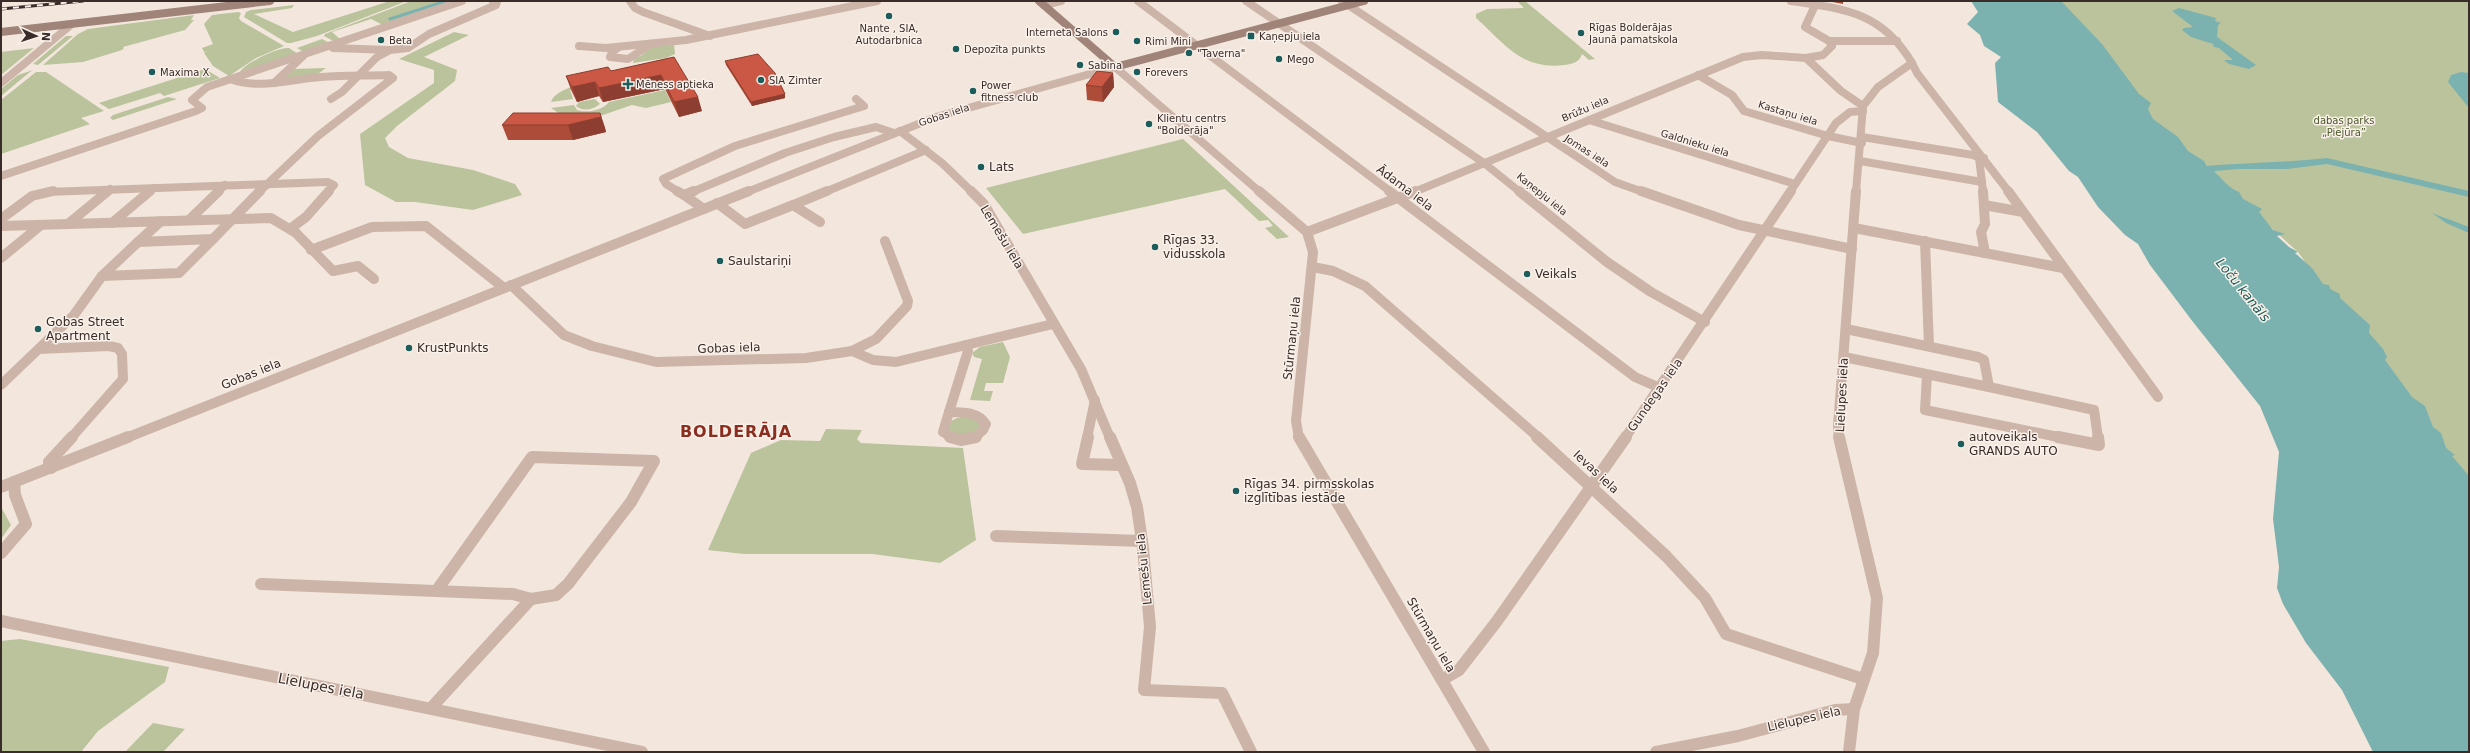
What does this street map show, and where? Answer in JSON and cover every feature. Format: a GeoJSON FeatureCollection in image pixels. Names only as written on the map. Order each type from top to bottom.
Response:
{"type":"FeatureCollection","features":[{"type":"Feature","properties":{"kind":"street"},"geometry":{"type":"LineString","coordinates":[[1,32],[270,1]]}},
{"type":"Feature","properties":{"kind":"street"},"geometry":{"type":"LineString","coordinates":[[1,176],[196,111],[202,108],[192,100],[207,87],[462,1]]}},
{"type":"Feature","properties":{"kind":"street"},"geometry":{"type":"LineString","coordinates":[[321,48],[390,50],[408,48],[429,34],[496,5],[497,2],[493,1]]}},
{"type":"Feature","properties":{"kind":"street"},"geometry":{"type":"LineString","coordinates":[[630,1],[635,8],[643,12],[710,36]]}},
{"type":"Feature","properties":{"kind":"street"},"geometry":{"type":"LineString","coordinates":[[579,46],[619,47],[710,36],[877,1]]}},
{"type":"Feature","properties":{"kind":"street"},"geometry":{"type":"LineString","coordinates":[[1041,3],[1061,1]]}},
{"type":"Feature","properties":{"kind":"street","name":"Ādama iela"},"geometry":{"type":"LineString","coordinates":[[1138,1],[1635,377],[1660,388]]}},
{"type":"Feature","properties":{"kind":"street","name":"Kaņepju iela"},"geometry":{"type":"LineString","coordinates":[[1246,1],[1484,163],[1607,262],[1651,292],[1705,322]]}},
{"type":"Feature","properties":{"kind":"street","name":"Jomas iela"},"geometry":{"type":"LineString","coordinates":[[1342,1],[1547,137],[1591,168],[1625,187],[1711,217],[1764,232],[1852,249]]}},
{"type":"Feature","properties":{"kind":"street","name":"Gobas iela"},"geometry":{"type":"LineString","coordinates":[[1,487],[936,116],[1364,1]]}},
{"type":"Feature","properties":{"kind":"street"},"geometry":{"type":"LineString","coordinates":[[1791,1],[1816,3],[1862,15],[1884,28],[1897,41],[1907,52],[1917,73],[2023,212],[2158,397]]}},
{"type":"Feature","properties":{"kind":"street"},"geometry":{"type":"LineString","coordinates":[[833,2],[840,9]]}},
{"type":"Feature","properties":{"kind":"street"},"geometry":{"type":"LineString","coordinates":[[1041,3],[1307,232]]}},
{"type":"Feature","properties":{"kind":"street"},"geometry":{"type":"LineString","coordinates":[[1816,3],[1805,27],[1829,41],[1897,41]]}},
{"type":"Feature","properties":{"kind":"street"},"geometry":{"type":"LineString","coordinates":[[1,83],[72,24]]}},
{"type":"Feature","properties":{"kind":"street","name":"Brūžu iela"},"geometry":{"type":"LineString","coordinates":[[1307,232],[1399,198],[1735,59],[1748,57],[1806,58],[1823,55],[1832,46],[1829,41]]}},
{"type":"Feature","properties":{"kind":"street"},"geometry":{"type":"LineString","coordinates":[[619,47],[612,52],[610,57],[621,59],[634,57],[651,44]]}},
{"type":"Feature","properties":{"kind":"street"},"geometry":{"type":"LineString","coordinates":[[331,99],[342,92],[377,57],[390,50]]}},
{"type":"Feature","properties":{"kind":"street"},"geometry":{"type":"LineString","coordinates":[[274,82],[304,54]]}},
{"type":"Feature","properties":{"kind":"street"},"geometry":{"type":"LineString","coordinates":[[1806,58],[1841,91],[1863,108]]}},
{"type":"Feature","properties":{"kind":"street","name":"Lielupes iela"},"geometry":{"type":"LineString","coordinates":[[1656,752],[1738,736],[1835,710],[1854,709],[1863,679],[1874,653],[1877,598],[1840,447],[1839,397],[1844,357],[1862,140],[1863,108],[1867,97],[1873,90],[1912,63]]}},
{"type":"Feature","properties":{"kind":"street"},"geometry":{"type":"LineString","coordinates":[[102,276],[179,273],[266,184],[319,136],[373,97],[392,78],[389,75],[358,76],[240,83],[230,80]]}},
{"type":"Feature","properties":{"kind":"street","name":"Kastaņu iela"},"geometry":{"type":"LineString","coordinates":[[1698,75],[1732,95],[1744,111],[1828,136],[1973,155],[1981,158]]}},
{"type":"Feature","properties":{"kind":"street"},"geometry":{"type":"LineString","coordinates":[[704,209],[666,184],[663,178],[735,146],[864,106],[856,99]]}},
{"type":"Feature","properties":{"kind":"street","name":"Gundegas iela"},"geometry":{"type":"LineString","coordinates":[[1442,680],[1459,670],[1478,648],[1660,388],[1828,136],[1844,116],[1850,112],[1863,108]]}},
{"type":"Feature","properties":{"kind":"street","name":"Galdnieku iela"},"geometry":{"type":"LineString","coordinates":[[1589,120],[1796,184]]}},
{"type":"Feature","properties":{"kind":"street","name":"Lemešu iela"},"geometry":{"type":"LineString","coordinates":[[684,195],[785,153],[870,127],[881,127],[897,132],[926,150],[942,163],[984,204],[1053,324],[1081,369],[1130,483],[1142,541],[1150,627],[1144,690],[1222,693],[1251,752]]}},
{"type":"Feature","properties":{"kind":"street"},"geometry":{"type":"LineString","coordinates":[[717,203],[745,224],[926,150]]}},
{"type":"Feature","properties":{"kind":"street"},"geometry":{"type":"LineString","coordinates":[[1981,158],[1985,224],[1981,232],[1985,253]]}},
{"type":"Feature","properties":{"kind":"street"},"geometry":{"type":"LineString","coordinates":[[1860,161],[1982,182]]}},
{"type":"Feature","properties":{"kind":"street"},"geometry":{"type":"LineString","coordinates":[[1,219],[27,199],[38,194],[110,189],[225,185],[328,182],[334,184],[306,217],[290,229]]}},
{"type":"Feature","properties":{"kind":"street"},"geometry":{"type":"LineString","coordinates":[[189,220],[225,185]]}},
{"type":"Feature","properties":{"kind":"street"},"geometry":{"type":"LineString","coordinates":[[112,223],[153,188]]}},
{"type":"Feature","properties":{"kind":"street"},"geometry":{"type":"LineString","coordinates":[[68,224],[110,189]]}},
{"type":"Feature","properties":{"kind":"street"},"geometry":{"type":"LineString","coordinates":[[793,205],[820,222]]}},
{"type":"Feature","properties":{"kind":"street"},"geometry":{"type":"LineString","coordinates":[[1984,205],[2023,212]]}},
{"type":"Feature","properties":{"kind":"street"},"geometry":{"type":"LineString","coordinates":[[1,226],[271,218],[280,220],[333,271],[358,266],[374,279]]}},
{"type":"Feature","properties":{"kind":"street"},"geometry":{"type":"LineString","coordinates":[[1,385],[74,315],[102,276],[161,221]]}},
{"type":"Feature","properties":{"kind":"street"},"geometry":{"type":"LineString","coordinates":[[1,258],[41,225]]}},
{"type":"Feature","properties":{"kind":"street"},"geometry":{"type":"LineString","coordinates":[[311,250],[372,227],[426,226],[508,287]]}},
{"type":"Feature","properties":{"kind":"street"},"geometry":{"type":"LineString","coordinates":[[1854,228],[2063,268]]}},
{"type":"Feature","properties":{"kind":"street","name":"Stūrmaņu iela"},"geometry":{"type":"LineString","coordinates":[[1307,232],[1313,252],[1313,267],[1296,421],[1299,437],[1484,752]]}},
{"type":"Feature","properties":{"kind":"street"},"geometry":{"type":"LineString","coordinates":[[138,242],[213,239]]}},
{"type":"Feature","properties":{"kind":"street","name":"Gobas iela"},"geometry":{"type":"LineString","coordinates":[[508,287],[564,335],[592,346],[656,362],[806,358],[852,351],[876,339],[907,306],[908,300],[885,241]]}},
{"type":"Feature","properties":{"kind":"street"},"geometry":{"type":"LineString","coordinates":[[1926,241],[1929,346]]}},
{"type":"Feature","properties":{"kind":"street","name":"Ievas iela"},"geometry":{"type":"LineString","coordinates":[[1313,267],[1333,271],[1352,279],[1377,296],[1592,486],[1666,556],[1705,598],[1726,634],[1863,679]]}},
{"type":"Feature","properties":{"kind":"street"},"geometry":{"type":"LineString","coordinates":[[852,351],[863,358],[881,362],[896,362],[1053,324]]}},
{"type":"Feature","properties":{"kind":"street"},"geometry":{"type":"LineString","coordinates":[[1846,329],[1978,357],[1984,360],[1989,387]]}},
{"type":"Feature","properties":{"kind":"street"},"geometry":{"type":"LineString","coordinates":[[949,412],[968,352],[966,345]]}},
{"type":"Feature","properties":{"kind":"street"},"geometry":{"type":"LineString","coordinates":[[39,349],[109,346],[118,348],[122,354],[123,379],[60,447],[49,462],[52,468]]}},
{"type":"Feature","properties":{"kind":"street"},"geometry":{"type":"LineString","coordinates":[[1844,357],[1989,387],[2094,410],[2098,445],[1926,410],[1926,374]]}},
{"type":"Feature","properties":{"kind":"street"},"geometry":{"type":"LineString","coordinates":[[1095,400],[1082,464],[1121,465]]}},
{"type":"Feature","properties":{"kind":"street"},"geometry":{"type":"LineString","coordinates":[[261,584],[513,594],[531,599],[556,596],[568,584],[631,502],[654,461],[532,457],[525,464],[437,590]]}},
{"type":"Feature","properties":{"kind":"street"},"geometry":{"type":"LineString","coordinates":[[1,553],[26,524],[15,495],[14,482]]}},
{"type":"Feature","properties":{"kind":"street"},"geometry":{"type":"LineString","coordinates":[[996,536],[1142,541]]}},
{"type":"Feature","properties":{"kind":"street"},"geometry":{"type":"LineString","coordinates":[[431,708],[531,599]]}},
{"type":"Feature","properties":{"kind":"street","name":"Lielupes iela"},"geometry":{"type":"LineString","coordinates":[[1,621],[642,752]]}},
{"type":"Feature","properties":{"kind":"street"},"geometry":{"type":"LineString","coordinates":[[1848,752],[1854,709]]}},
{"type":"Feature","properties":{"kind":"green space"},"geometry":{"type":"Polygon","coordinates":[[[390,1],[407,1],[317,36],[291,43],[287,43],[244,17],[246,12],[251,10],[294,5],[292,8],[254,14],[293,32],[390,1]]]}},
{"type":"Feature","properties":{"kind":"green space"},"geometry":{"type":"Polygon","coordinates":[[[411,1],[457,1],[383,25],[371,19],[332,32],[340,39],[335,42],[324,36],[325,34],[411,1]]]}},
{"type":"Feature","properties":{"kind":"green space"},"geometry":{"type":"Polygon","coordinates":[[[1517,1],[1525,1],[1595,59],[1589,60],[1582,54],[1578,61],[1568,65],[1550,66],[1537,64],[1515,54],[1476,18],[1476,14],[1487,9],[1524,8],[1517,1]]]}},
{"type":"Feature","properties":{"kind":"green space","name":"dabas parks „Piejūra”"},"geometry":{"type":"Polygon","coordinates":[[[2056,1],[2469,1],[2469,491],[2298,252],[2139,108],[2056,1]]]}},
{"type":"Feature","properties":{"kind":"green space"},"geometry":{"type":"Polygon","coordinates":[[[238,12],[241,13],[239,18],[241,21],[284,46],[256,58],[229,76],[213,66],[204,53],[207,51],[204,52],[202,48],[213,44],[204,24],[212,15],[238,12]]]}},
{"type":"Feature","properties":{"kind":"green space"},"geometry":{"type":"Polygon","coordinates":[[[194,15],[191,20],[194,20],[185,30],[123,47],[124,48],[122,50],[83,62],[43,65],[78,34],[88,29],[194,15]]]}},
{"type":"Feature","properties":{"kind":"green space"},"geometry":{"type":"Polygon","coordinates":[[[454,32],[469,35],[424,57],[457,70],[455,81],[397,126],[385,138],[389,147],[408,158],[473,170],[515,184],[522,195],[473,210],[415,202],[396,202],[365,185],[360,134],[434,83],[434,70],[399,59],[454,32]]]}},
{"type":"Feature","properties":{"kind":"green space"},"geometry":{"type":"Polygon","coordinates":[[[66,36],[73,36],[38,65],[33,64],[66,36]]]}},
{"type":"Feature","properties":{"kind":"green space"},"geometry":{"type":"Polygon","coordinates":[[[322,39],[330,43],[304,52],[297,48],[322,39]]]}},
{"type":"Feature","properties":{"kind":"green space"},"geometry":{"type":"Polygon","coordinates":[[[674,45],[675,54],[666,58],[633,63],[634,59],[642,55],[653,46],[674,45]]]}},
{"type":"Feature","properties":{"kind":"green space"},"geometry":{"type":"Polygon","coordinates":[[[34,48],[1,75],[1,52],[34,48]]]}},
{"type":"Feature","properties":{"kind":"green space"},"geometry":{"type":"Polygon","coordinates":[[[289,48],[298,54],[238,75],[253,61],[277,50],[289,48]]]}},
{"type":"Feature","properties":{"kind":"green space"},"geometry":{"type":"Polygon","coordinates":[[[326,68],[315,76],[281,80],[293,69],[326,68]]]}},
{"type":"Feature","properties":{"kind":"green space"},"geometry":{"type":"Polygon","coordinates":[[[205,69],[220,78],[164,96],[160,93],[109,109],[99,103],[205,69]]]}},
{"type":"Feature","properties":{"kind":"green space"},"geometry":{"type":"Polygon","coordinates":[[[33,70],[1,96],[1,89],[18,75],[33,70]]]}},
{"type":"Feature","properties":{"kind":"green space"},"geometry":{"type":"Polygon","coordinates":[[[36,72],[46,72],[104,111],[81,118],[90,124],[1,154],[1,100],[36,72]]]}},
{"type":"Feature","properties":{"kind":"green space"},"geometry":{"type":"Polygon","coordinates":[[[631,74],[570,90],[573,99],[551,102],[555,96],[574,86],[631,74]]]}},
{"type":"Feature","properties":{"kind":"green space"},"geometry":{"type":"Polygon","coordinates":[[[665,90],[671,102],[646,108],[632,105],[600,116],[560,114],[551,108],[574,105],[577,110],[594,110],[606,105],[609,102],[665,90]]]}},
{"type":"Feature","properties":{"kind":"green space"},"geometry":{"type":"Polygon","coordinates":[[[168,97],[177,99],[113,120],[110,118],[113,115],[168,97]]]}},
{"type":"Feature","properties":{"kind":"green space"},"geometry":{"type":"Polygon","coordinates":[[[595,99],[600,104],[594,108],[585,110],[576,106],[579,102],[595,99]]]}},
{"type":"Feature","properties":{"kind":"green space"},"geometry":{"type":"Polygon","coordinates":[[[1183,139],[1289,237],[1277,239],[1265,228],[1273,226],[1268,220],[1259,221],[1225,189],[1023,234],[986,188],[1183,139]]]}},
{"type":"Feature","properties":{"kind":"green space"},"geometry":{"type":"Polygon","coordinates":[[[1003,342],[1010,357],[1003,383],[986,383],[984,391],[993,391],[990,401],[970,400],[982,359],[974,357],[972,353],[980,347],[1003,342]]]}},
{"type":"Feature","properties":{"kind":"green space"},"geometry":{"type":"Polygon","coordinates":[[[968,416],[980,423],[980,427],[969,436],[949,433],[948,425],[952,421],[957,418],[968,416]]]}},
{"type":"Feature","properties":{"kind":"green space"},"geometry":{"type":"Polygon","coordinates":[[[826,429],[862,430],[857,439],[861,443],[963,448],[976,540],[940,563],[873,554],[744,554],[708,550],[751,453],[781,440],[820,441],[826,429]]]}},
{"type":"Feature","properties":{"kind":"green space"},"geometry":{"type":"Polygon","coordinates":[[[1,507],[11,525],[1,539],[1,507]]]}},
{"type":"Feature","properties":{"kind":"green space"},"geometry":{"type":"Polygon","coordinates":[[[20,639],[169,667],[165,682],[98,731],[81,752],[1,752],[1,641],[20,639]]]}},
{"type":"Feature","properties":{"kind":"green space"},"geometry":{"type":"Polygon","coordinates":[[[153,723],[185,729],[163,752],[125,752],[153,723]]]}},
{"type":"Feature","properties":{"kind":"water","name":"Loču kanāls"},"geometry":{"type":"Polygon","coordinates":[[[1971,1],[2061,1],[2102,44],[2139,94],[2151,103],[2148,109],[2153,119],[2178,137],[2188,151],[2204,161],[2207,167],[2216,173],[2230,187],[2239,192],[2243,199],[2262,209],[2259,212],[2273,230],[2285,234],[2277,236],[2289,247],[2298,252],[2295,253],[2312,268],[2323,284],[2329,285],[2330,289],[2340,294],[2340,298],[2370,325],[2369,333],[2383,349],[2387,357],[2385,360],[2412,397],[2425,406],[2433,427],[2441,433],[2446,448],[2455,455],[2452,456],[2469,476],[2469,752],[2373,752],[2342,690],[2306,643],[2283,604],[2277,588],[2279,567],[2273,519],[2279,452],[2260,406],[2150,265],[2138,244],[2125,235],[2098,207],[2078,177],[2069,171],[2037,132],[1998,102],[1995,63],[2001,57],[1984,46],[1980,35],[1967,24],[1978,12],[1971,1]]]}},
{"type":"Feature","properties":{"kind":"water"},"geometry":{"type":"Polygon","coordinates":[[[2179,8],[2216,18],[2215,21],[2221,23],[2218,25],[2217,37],[2256,65],[2249,69],[2229,64],[2224,60],[2233,60],[2219,48],[2214,47],[2213,44],[2191,37],[2182,30],[2184,28],[2193,27],[2172,11],[2179,8]]]}},
{"type":"Feature","properties":{"kind":"water"},"geometry":{"type":"Polygon","coordinates":[[[2461,72],[2469,73],[2469,108],[2448,82],[2451,75],[2461,72]]]}},
{"type":"Feature","properties":{"kind":"water"},"geometry":{"type":"Polygon","coordinates":[[[2432,213],[2469,227],[2469,233],[2446,223],[2432,213]]]}},
{"type":"Feature","properties":{"kind":"building","name":"SIA Zimter"},"geometry":{"type":"Polygon","coordinates":[[[758,54],[775,73],[785,94],[751,102],[725,61],[758,54]]]}},
{"type":"Feature","properties":{"kind":"building"},"geometry":{"type":"Polygon","coordinates":[[[674,57],[698,97],[674,102],[661,75],[599,88],[595,82],[572,87],[566,76],[608,67],[611,71],[674,57]]]}},
{"type":"Feature","properties":{"kind":"building"},"geometry":{"type":"Polygon","coordinates":[[[1097,71],[1113,73],[1102,87],[1086,85],[1097,71]]]}},
{"type":"Feature","properties":{"kind":"building"},"geometry":{"type":"Polygon","coordinates":[[[513,113],[600,113],[601,117],[568,125],[502,125],[513,113]]]}},
{"type":"Feature","properties":{"kind":"waterway"},"geometry":{"type":"LineString","coordinates":[[390,19],[446,1]]}},
{"type":"Feature","properties":{"kind":"waterway"},"geometry":{"type":"LineString","coordinates":[[2194,170],[2237,166],[2287,166],[2327,161],[2469,194]]}},
{"type":"Feature","properties":{"kind":"railway"},"geometry":{"type":"LineString","coordinates":[[1,9],[83,1]]}},
{"type":"Feature","properties":{"kind":"place","name":"Nante , SIA, Autodarbnica"},"geometry":{"type":"Point","coordinates":[889,16]}},
{"type":"Feature","properties":{"kind":"place","name":"Interneta Salons"},"geometry":{"type":"Point","coordinates":[1116,32]}},
{"type":"Feature","properties":{"kind":"place","name":"Rīgas Bolderājas Jaunā pamatskola"},"geometry":{"type":"Point","coordinates":[1581,33]}},
{"type":"Feature","properties":{"kind":"place","name":"Kaņepju iela"},"geometry":{"type":"Point","coordinates":[1251,36]}},
{"type":"Feature","properties":{"kind":"place","name":"Beta"},"geometry":{"type":"Point","coordinates":[381,40]}},
{"type":"Feature","properties":{"kind":"place","name":"Rimi Mini"},"geometry":{"type":"Point","coordinates":[1137,41]}},
{"type":"Feature","properties":{"kind":"place","name":"Depozīta punkts"},"geometry":{"type":"Point","coordinates":[956,49]}},
{"type":"Feature","properties":{"kind":"place","name":"\"Taverna\""},"geometry":{"type":"Point","coordinates":[1189,53]}},
{"type":"Feature","properties":{"kind":"place","name":"Mego"},"geometry":{"type":"Point","coordinates":[1279,59]}},
{"type":"Feature","properties":{"kind":"place","name":"Sabina"},"geometry":{"type":"Point","coordinates":[1080,65]}},
{"type":"Feature","properties":{"kind":"place","name":"Maxima X"},"geometry":{"type":"Point","coordinates":[152,72]}},
{"type":"Feature","properties":{"kind":"place","name":"Forevers"},"geometry":{"type":"Point","coordinates":[1137,72]}},
{"type":"Feature","properties":{"kind":"place","name":"SIA Zimter"},"geometry":{"type":"Point","coordinates":[761,80]}},
{"type":"Feature","properties":{"kind":"place","name":"Mēness aptieka"},"geometry":{"type":"Point","coordinates":[628,84]}},
{"type":"Feature","properties":{"kind":"place","name":"Power fitness club"},"geometry":{"type":"Point","coordinates":[973,91]}},
{"type":"Feature","properties":{"kind":"place","name":"Klientu centrs \"Bolderāja\""},"geometry":{"type":"Point","coordinates":[1149,124]}},
{"type":"Feature","properties":{"kind":"place","name":"Lats"},"geometry":{"type":"Point","coordinates":[981,167]}},
{"type":"Feature","properties":{"kind":"place","name":"Rīgas 33. vidusskola"},"geometry":{"type":"Point","coordinates":[1155,247]}},
{"type":"Feature","properties":{"kind":"place","name":"Saulstariņi"},"geometry":{"type":"Point","coordinates":[720,261]}},
{"type":"Feature","properties":{"kind":"place","name":"Veikals"},"geometry":{"type":"Point","coordinates":[1527,274]}},
{"type":"Feature","properties":{"kind":"place","name":"Gobas Street Apartment"},"geometry":{"type":"Point","coordinates":[38,329]}},
{"type":"Feature","properties":{"kind":"place","name":"KrustPunkts"},"geometry":{"type":"Point","coordinates":[409,348]}},
{"type":"Feature","properties":{"kind":"place","name":"autoveikals GRANDS AUTO"},"geometry":{"type":"Point","coordinates":[1961,444]}},
{"type":"Feature","properties":{"kind":"place","name":"Rīgas 34. pirmsskolas izglītības iestāde"},"geometry":{"type":"Point","coordinates":[1236,491]}},
{"type":"Feature","properties":{"kind":"district","name":"BOLDERĀJA"},"geometry":{"type":"Point","coordinates":[736,431]}}]}
